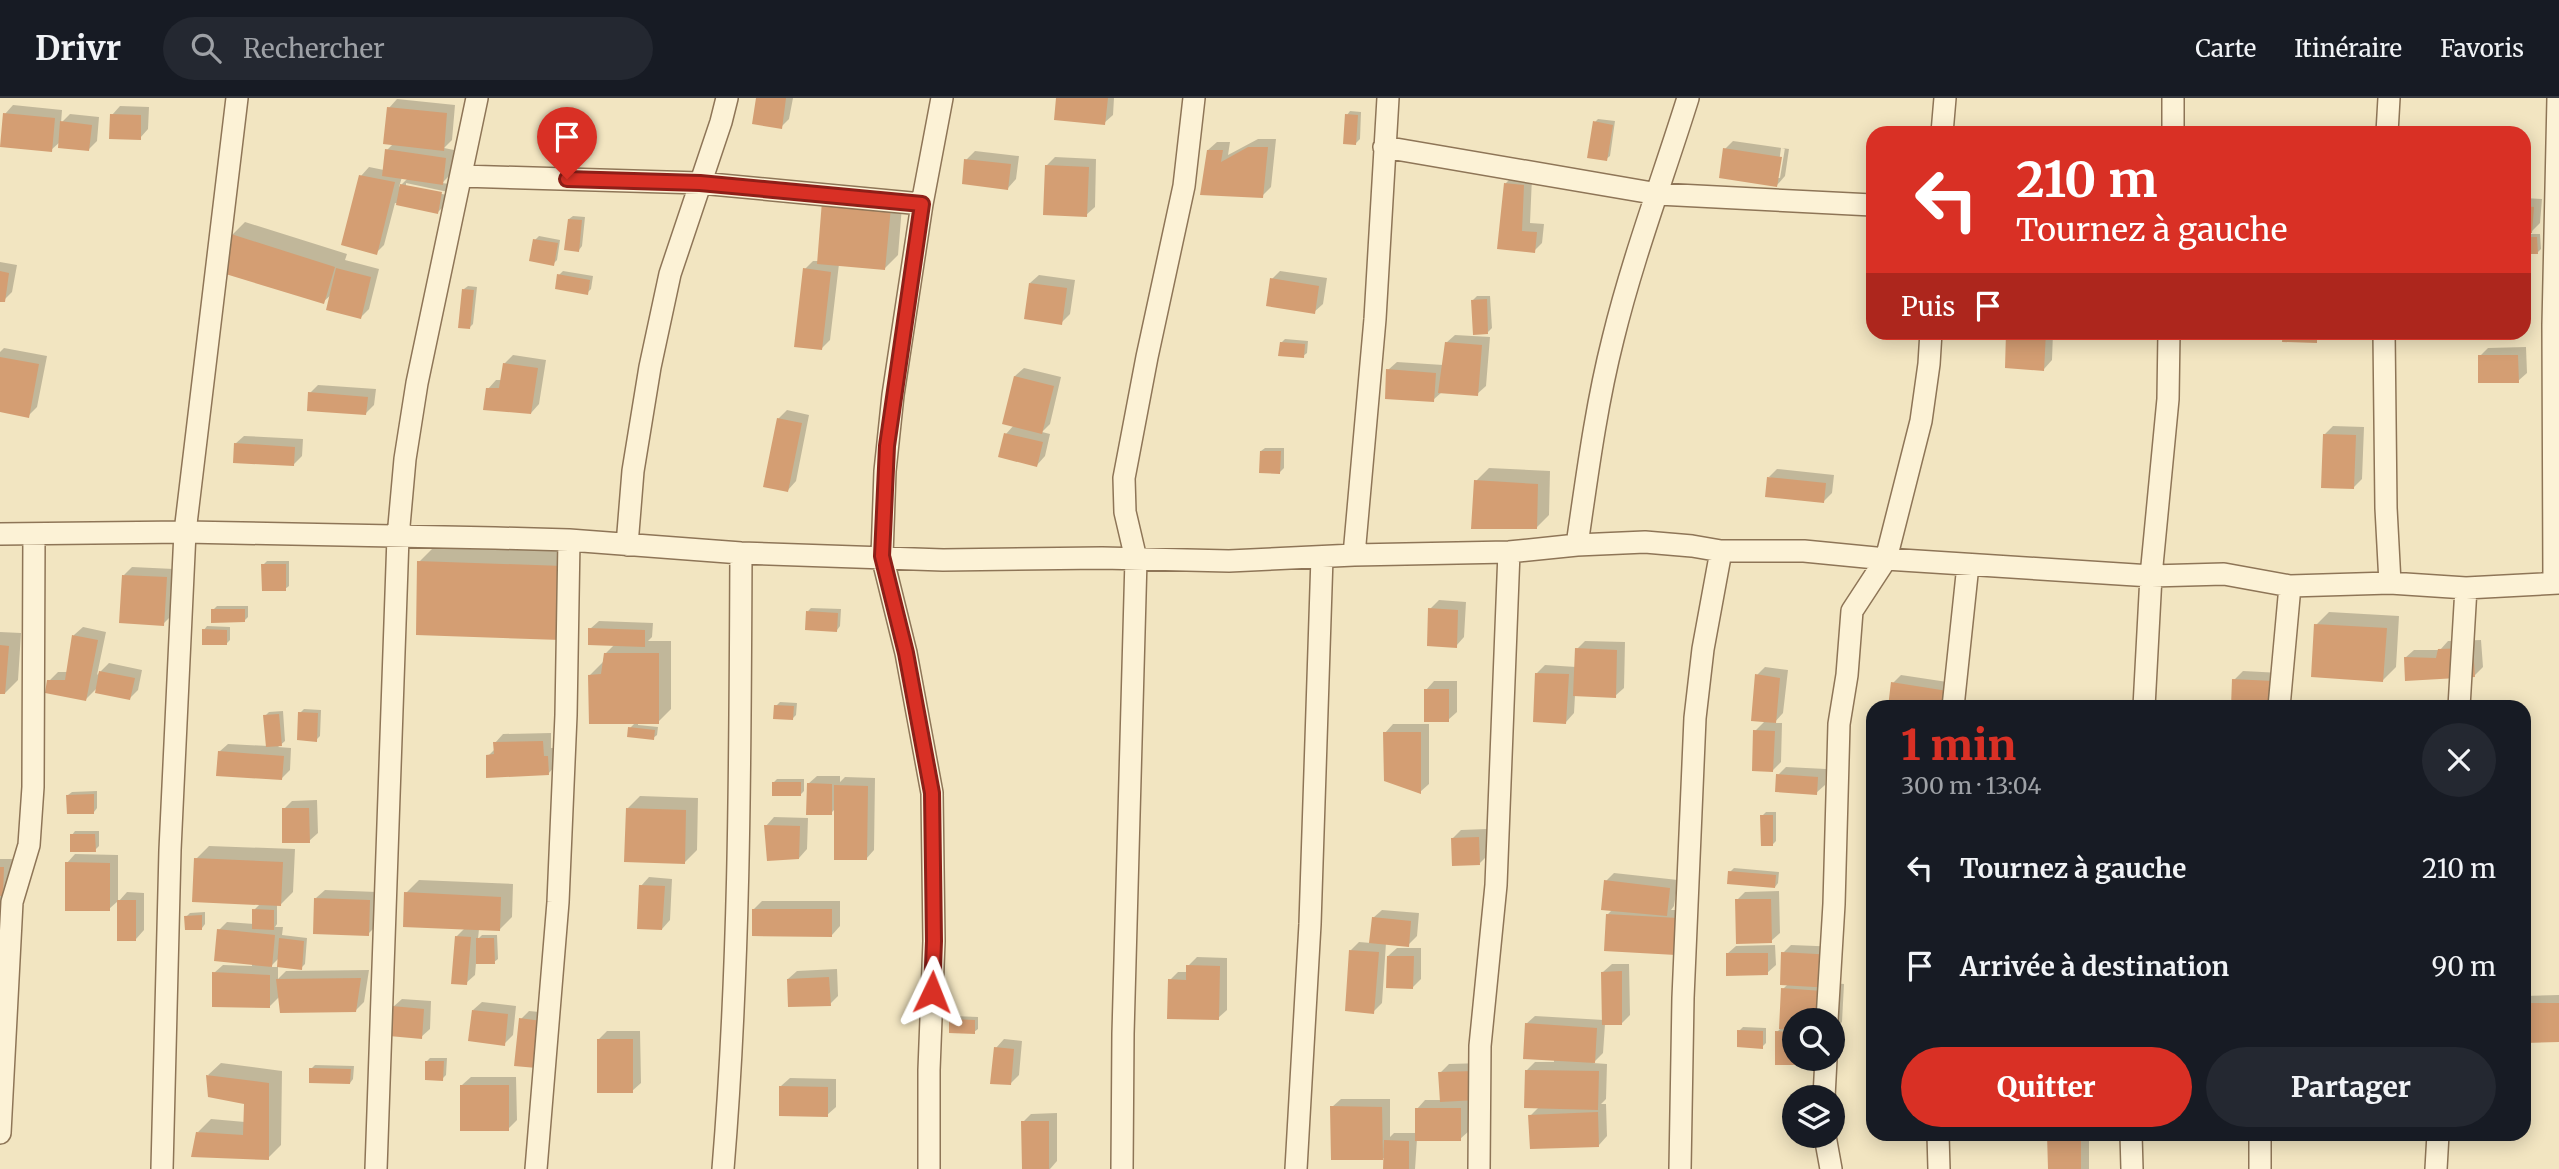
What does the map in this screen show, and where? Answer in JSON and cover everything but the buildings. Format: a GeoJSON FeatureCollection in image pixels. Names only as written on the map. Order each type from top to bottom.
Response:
{"type":"FeatureCollection","features":[{"type":"Feature","properties":{"kind":"street"},"geometry":{"type":"LineString","coordinates":[[162,1169],[170,850],[185,532],[237,98]]}},
{"type":"Feature","properties":{"kind":"street"},"geometry":{"type":"LineString","coordinates":[[376,1169],[398,537],[405,459],[417,383],[477,98]]}},
{"type":"Feature","properties":{"kind":"street"},"geometry":{"type":"LineString","coordinates":[[627,544],[633,471],[650,367],[670,274],[727,98]]}},
{"type":"Feature","properties":{"kind":"street"},"geometry":{"type":"LineString","coordinates":[[929,1169],[929,1070],[934,941],[932,793],[906,653],[882,556],[889,433],[922,204],[942,98]]}},
{"type":"Feature","properties":{"kind":"street"},"geometry":{"type":"LineString","coordinates":[[1122,1169],[1136,559],[1125,512],[1124,478],[1144,370],[1184,186],[1194,98]]}},
{"type":"Feature","properties":{"kind":"street"},"geometry":{"type":"LineString","coordinates":[[1354,555],[1375,319],[1388,98]]}},
{"type":"Feature","properties":{"kind":"street"},"geometry":{"type":"LineString","coordinates":[[1577,545],[1599,398],[1613,338],[1630,275],[1688,98]]}},
{"type":"Feature","properties":{"kind":"street"},"geometry":{"type":"LineString","coordinates":[[1943,126],[1945,98]]}},
{"type":"Feature","properties":{"kind":"street"},"geometry":{"type":"LineString","coordinates":[[2173,98],[2173,126]]}},
{"type":"Feature","properties":{"kind":"street"},"geometry":{"type":"LineString","coordinates":[[2387,126],[2389,98]]}},
{"type":"Feature","properties":{"kind":"street"},"geometry":{"type":"LineString","coordinates":[[0,534],[185,532],[569,540],[741,552],[943,559],[1229,561],[1509,552],[1645,542],[1721,551],[1804,551],[1968,565],[2151,576],[2224,574],[2290,586],[2390,583],[2466,588],[2556,583],[2553,325],[2558,98]]}},
{"type":"Feature","properties":{"kind":"street"},"geometry":{"type":"LineString","coordinates":[[1384,147],[1658,194],[1866,205]]}},
{"type":"Feature","properties":{"kind":"street"},"geometry":{"type":"LineString","coordinates":[[461,176],[700,183],[922,204]]}},
{"type":"Feature","properties":{"kind":"street"},"geometry":{"type":"LineString","coordinates":[[1829,1008],[1839,724],[1847,675],[1852,611],[1886,559],[1921,421],[1930,340]]}},
{"type":"Feature","properties":{"kind":"street"},"geometry":{"type":"LineString","coordinates":[[2144,700],[2151,576],[2168,399],[2169,340]]}},
{"type":"Feature","properties":{"kind":"street"},"geometry":{"type":"LineString","coordinates":[[2384,340],[2386,508],[2390,583]]}},
{"type":"Feature","properties":{"kind":"street"},"geometry":{"type":"LineString","coordinates":[[0,1133],[12,902],[29,845],[33,787],[34,534]]}},
{"type":"Feature","properties":{"kind":"street"},"geometry":{"type":"LineString","coordinates":[[536,1169],[558,902],[566,715],[569,540]]}},
{"type":"Feature","properties":{"kind":"street"},"geometry":{"type":"LineString","coordinates":[[1680,1169],[1683,998],[1695,718],[1703,649],[1721,551]]}},
{"type":"Feature","properties":{"kind":"street"},"geometry":{"type":"LineString","coordinates":[[723,1169],[736,949],[741,552]]}},
{"type":"Feature","properties":{"kind":"street"},"geometry":{"type":"LineString","coordinates":[[1479,1169],[1480,1046],[1496,885],[1509,552]]}},
{"type":"Feature","properties":{"kind":"street"},"geometry":{"type":"LineString","coordinates":[[1296,1169],[1310,924],[1322,557]]}},
{"type":"Feature","properties":{"kind":"street"},"geometry":{"type":"LineString","coordinates":[[1954,700],[1968,565]]}},
{"type":"Feature","properties":{"kind":"street"},"geometry":{"type":"LineString","coordinates":[[2280,700],[2290,586]]}},
{"type":"Feature","properties":{"kind":"street"},"geometry":{"type":"LineString","coordinates":[[2459,700],[2466,588]]}},
{"type":"Feature","properties":{"kind":"street"},"geometry":{"type":"LineString","coordinates":[[1938,1141],[1939,1169]]}},
{"type":"Feature","properties":{"kind":"street"},"geometry":{"type":"LineString","coordinates":[[2131,1141],[2132,1169]]}},
{"type":"Feature","properties":{"kind":"street"},"geometry":{"type":"LineString","coordinates":[[2260,1141],[2260,1169]]}},
{"type":"Feature","properties":{"kind":"street"},"geometry":{"type":"LineString","coordinates":[[2436,1169],[2438,1141]]}},
{"type":"Feature","properties":{"kind":"street"},"geometry":{"type":"LineString","coordinates":[[1827,1148],[1831,1169]]}},
{"type":"Feature","properties":{"kind":"route"},"geometry":{"type":"LineString","coordinates":[[567,179],[700,183],[922,204],[887,446],[882,556],[906,653],[932,793],[932,992]]}}]}
